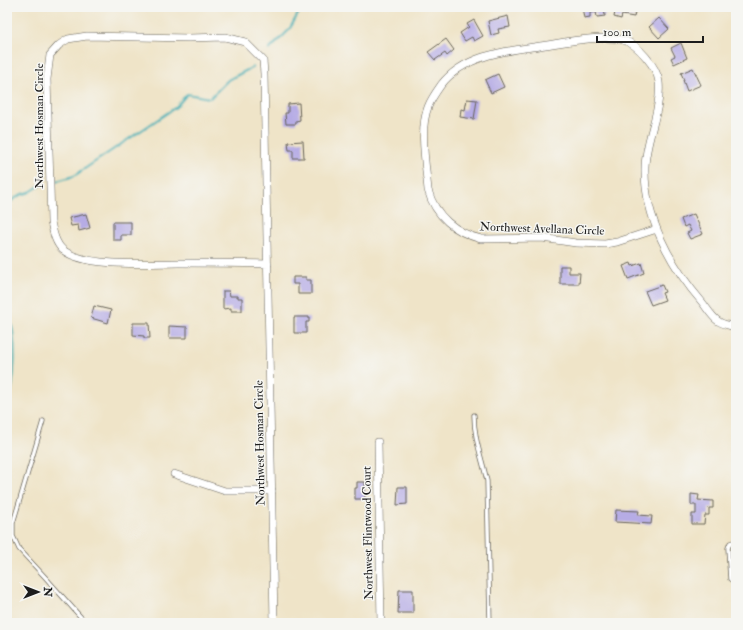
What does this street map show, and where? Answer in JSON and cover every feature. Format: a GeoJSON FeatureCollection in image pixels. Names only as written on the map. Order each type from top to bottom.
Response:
{"type":"FeatureCollection","features":[{"type":"Feature","properties":{"kind":"street","name":"Northwest Hosman Circle"},"geometry":{"type":"LineString","coordinates":[[268,264],[112,263],[79,257],[69,254],[61,248],[54,237],[51,222],[47,79],[50,55],[59,45],[68,39],[87,36],[189,38],[225,37],[245,42],[263,60],[268,264],[274,623]]}},
{"type":"Feature","properties":{"kind":"street","name":"Northwest Avellana Circle"},"geometry":{"type":"LineString","coordinates":[[656,229],[617,242],[595,244],[542,238],[481,239],[472,237],[459,230],[447,222],[437,211],[428,190],[424,124],[428,108],[434,94],[446,79],[460,67],[488,55],[533,47],[593,39],[615,38],[629,42],[640,50],[650,61],[659,82],[657,106],[645,169],[650,209],[656,229],[681,274],[708,311],[719,322],[736,328]]}},
{"type":"Feature","properties":{"kind":"street","name":"Northwest Flintwood Court"},"geometry":{"type":"LineString","coordinates":[[378,442],[381,623]]}},
{"type":"Feature","properties":{"kind":"street"},"geometry":{"type":"LineString","coordinates":[[174,474],[225,492],[272,491]]}},
{"type":"Feature","properties":{"kind":"lane"},"geometry":{"type":"LineString","coordinates":[[474,415],[476,441],[487,480],[490,623]]}},
{"type":"Feature","properties":{"kind":"lane"},"geometry":{"type":"LineString","coordinates":[[43,421],[13,523],[13,536],[19,549],[86,623]]}},
{"type":"Feature","properties":{"kind":"lane"},"geometry":{"type":"LineString","coordinates":[[736,541],[730,543],[728,548],[730,579],[736,583]]}},
{"type":"Feature","properties":{"kind":"building"},"geometry":{"type":"Polygon","coordinates":[[[582,7],[604,7],[605,16],[597,17],[596,12],[590,13],[590,17],[584,18],[582,7]]]}},
{"type":"Feature","properties":{"kind":"building"},"geometry":{"type":"Polygon","coordinates":[[[616,7],[636,7],[634,17],[622,15],[621,19],[614,17],[616,7]]]}},
{"type":"Feature","properties":{"kind":"building"},"geometry":{"type":"Polygon","coordinates":[[[508,16],[510,27],[498,29],[499,33],[491,35],[488,21],[508,16]]]}},
{"type":"Feature","properties":{"kind":"building"},"geometry":{"type":"Polygon","coordinates":[[[659,18],[669,29],[659,38],[649,27],[659,18]]]}},
{"type":"Feature","properties":{"kind":"building"},"geometry":{"type":"Polygon","coordinates":[[[474,20],[483,36],[474,41],[472,37],[465,41],[460,33],[469,27],[467,24],[474,20]]]}},
{"type":"Feature","properties":{"kind":"building"},"geometry":{"type":"Polygon","coordinates":[[[446,39],[454,50],[447,56],[445,53],[435,60],[428,52],[446,39]]]}},
{"type":"Feature","properties":{"kind":"building"},"geometry":{"type":"Polygon","coordinates":[[[681,43],[687,58],[674,64],[671,58],[675,56],[671,48],[681,43]]]}},
{"type":"Feature","properties":{"kind":"building"},"geometry":{"type":"Polygon","coordinates":[[[693,68],[701,85],[687,91],[681,73],[693,68]]]}},
{"type":"Feature","properties":{"kind":"building"},"geometry":{"type":"Polygon","coordinates":[[[498,74],[504,87],[491,93],[485,80],[498,74]]]}},
{"type":"Feature","properties":{"kind":"building"},"geometry":{"type":"Polygon","coordinates":[[[467,99],[477,100],[474,119],[460,117],[461,109],[465,110],[467,99]]]}},
{"type":"Feature","properties":{"kind":"building"},"geometry":{"type":"Polygon","coordinates":[[[299,103],[300,120],[296,121],[296,124],[286,124],[285,113],[288,113],[288,104],[299,103]]]}},
{"type":"Feature","properties":{"kind":"building"},"geometry":{"type":"Polygon","coordinates":[[[303,141],[304,158],[293,158],[293,150],[289,150],[288,142],[303,141]]]}},
{"type":"Feature","properties":{"kind":"building"},"geometry":{"type":"Polygon","coordinates":[[[86,214],[90,228],[79,231],[78,225],[71,226],[69,218],[86,214]]]}},
{"type":"Feature","properties":{"kind":"building"},"geometry":{"type":"Polygon","coordinates":[[[694,214],[703,234],[690,239],[687,233],[691,231],[688,225],[684,227],[681,219],[694,214]]]}},
{"type":"Feature","properties":{"kind":"building"},"geometry":{"type":"Polygon","coordinates":[[[113,222],[131,222],[131,235],[121,235],[121,240],[113,240],[113,222]]]}},
{"type":"Feature","properties":{"kind":"building"},"geometry":{"type":"Polygon","coordinates":[[[631,263],[632,266],[641,263],[644,273],[628,279],[623,266],[631,263]]]}},
{"type":"Feature","properties":{"kind":"building"},"geometry":{"type":"Polygon","coordinates":[[[560,266],[569,266],[569,273],[580,273],[579,284],[560,284],[560,266]]]}},
{"type":"Feature","properties":{"kind":"building"},"geometry":{"type":"Polygon","coordinates":[[[293,277],[306,277],[306,280],[311,280],[311,294],[298,294],[298,284],[293,284],[293,277]]]}},
{"type":"Feature","properties":{"kind":"building"},"geometry":{"type":"Polygon","coordinates":[[[662,285],[665,292],[662,293],[665,300],[651,305],[645,291],[662,285]]]}},
{"type":"Feature","properties":{"kind":"building"},"geometry":{"type":"Polygon","coordinates":[[[223,291],[229,291],[230,296],[238,296],[238,298],[242,298],[242,311],[231,311],[231,308],[223,309],[223,291]]]}},
{"type":"Feature","properties":{"kind":"building"},"geometry":{"type":"Polygon","coordinates":[[[94,306],[111,310],[108,323],[91,318],[94,306]]]}},
{"type":"Feature","properties":{"kind":"building"},"geometry":{"type":"Polygon","coordinates":[[[294,317],[309,317],[309,322],[306,322],[306,333],[294,333],[294,317]]]}},
{"type":"Feature","properties":{"kind":"building"},"geometry":{"type":"Polygon","coordinates":[[[133,323],[149,323],[150,338],[133,335],[133,323]]]}},
{"type":"Feature","properties":{"kind":"building"},"geometry":{"type":"Polygon","coordinates":[[[169,326],[187,327],[187,338],[169,338],[169,326]]]}},
{"type":"Feature","properties":{"kind":"building"},"geometry":{"type":"Polygon","coordinates":[[[357,482],[365,482],[365,499],[355,499],[355,488],[357,488],[357,482]]]}},
{"type":"Feature","properties":{"kind":"building"},"geometry":{"type":"Polygon","coordinates":[[[398,487],[407,487],[407,504],[397,505],[398,487]]]}},
{"type":"Feature","properties":{"kind":"building"},"geometry":{"type":"Polygon","coordinates":[[[691,494],[699,495],[698,500],[713,501],[713,508],[709,508],[709,515],[705,515],[704,524],[692,524],[692,514],[696,514],[696,505],[691,505],[691,494]]]}},
{"type":"Feature","properties":{"kind":"building"},"geometry":{"type":"Polygon","coordinates":[[[616,510],[639,511],[638,515],[652,516],[651,524],[615,522],[616,510]]]}},
{"type":"Feature","properties":{"kind":"building"},"geometry":{"type":"Polygon","coordinates":[[[399,590],[413,590],[413,613],[398,613],[399,590]]]}},
{"type":"Feature","properties":{"kind":"waterway"},"geometry":{"type":"LineString","coordinates":[[269,50],[289,30],[302,7]]}},
{"type":"Feature","properties":{"kind":"waterway"},"geometry":{"type":"LineString","coordinates":[[57,181],[74,176],[176,107],[187,94],[210,98],[228,80],[253,67]]}},
{"type":"Feature","properties":{"kind":"waterway"},"geometry":{"type":"LineString","coordinates":[[7,204],[20,195],[30,192],[41,185]]}},
{"type":"Feature","properties":{"kind":"waterway"},"geometry":{"type":"LineString","coordinates":[[7,310],[11,321],[14,346],[14,373],[7,411]]}}]}
